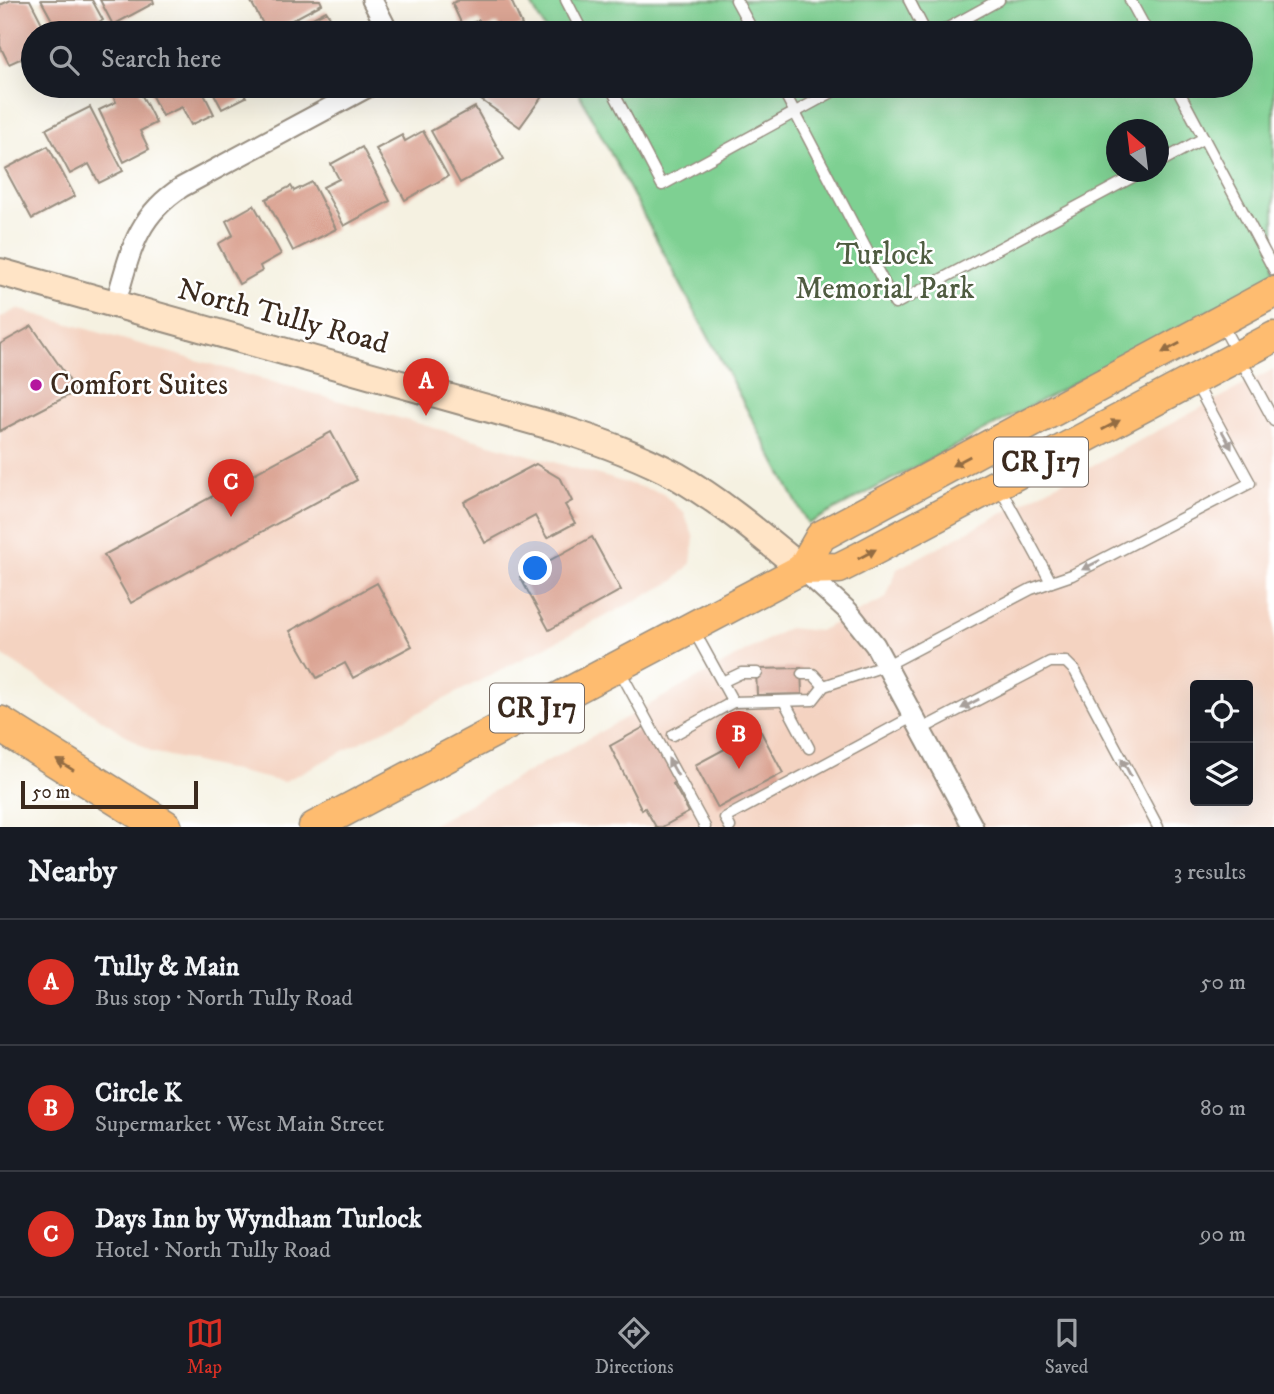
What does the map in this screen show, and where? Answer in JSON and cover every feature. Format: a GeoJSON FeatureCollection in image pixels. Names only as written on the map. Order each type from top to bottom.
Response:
{"type":"FeatureCollection","features":[{"type":"Feature","properties":{"kind":"highway"},"geometry":{"type":"LineString","coordinates":[[0,724],[164,827]]}},
{"type":"Feature","properties":{"kind":"main road","name":"CR J17"},"geometry":{"type":"LineString","coordinates":[[802,569],[821,536],[1274,292]]}},
{"type":"Feature","properties":{"kind":"main road","name":"CR J17"},"geometry":{"type":"LineString","coordinates":[[314,827],[802,569],[839,568],[1274,337]]}},
{"type":"Feature","properties":{"kind":"street"},"geometry":{"type":"LineString","coordinates":[[372,0],[383,21]]}},
{"type":"Feature","properties":{"kind":"street"},"geometry":{"type":"LineString","coordinates":[[115,305],[136,236],[147,218],[162,202],[182,187],[348,98]]}},
{"type":"Feature","properties":{"kind":"street","name":"North Tully Road"},"geometry":{"type":"LineString","coordinates":[[0,272],[607,444],[651,463],[695,487],[747,523],[802,569]]}},
{"type":"Feature","properties":{"kind":"street"},"geometry":{"type":"LineString","coordinates":[[802,569],[859,623],[887,665],[973,827]]}},
{"type":"Feature","properties":{"kind":"lane"},"geometry":{"type":"LineString","coordinates":[[566,0],[577,21]]}},
{"type":"Feature","properties":{"kind":"lane"},"geometry":{"type":"LineString","coordinates":[[736,0],[747,21]]}},
{"type":"Feature","properties":{"kind":"lane"},"geometry":{"type":"LineString","coordinates":[[909,0],[920,21]]}},
{"type":"Feature","properties":{"kind":"lane"},"geometry":{"type":"LineString","coordinates":[[961,21],[999,0]]}},
{"type":"Feature","properties":{"kind":"lane"},"geometry":{"type":"LineString","coordinates":[[1130,0],[1141,21]]}},
{"type":"Feature","properties":{"kind":"lane"},"geometry":{"type":"LineString","coordinates":[[616,98],[662,186],[821,98]]}},
{"type":"Feature","properties":{"kind":"lane"},"geometry":{"type":"LineString","coordinates":[[787,98],[895,304],[1123,182]]}},
{"type":"Feature","properties":{"kind":"lane"},"geometry":{"type":"LineString","coordinates":[[1182,98],[1274,270]]}},
{"type":"Feature","properties":{"kind":"lane"},"geometry":{"type":"LineString","coordinates":[[1169,157],[1204,138]]}},
{"type":"Feature","properties":{"kind":"lane"},"geometry":{"type":"LineString","coordinates":[[1220,321],[1274,421]]}},
{"type":"Feature","properties":{"kind":"lane"},"geometry":{"type":"LineString","coordinates":[[673,735],[733,702],[813,699],[824,687],[887,665],[1031,589],[1072,575],[1250,483],[1194,380]]}},
{"type":"Feature","properties":{"kind":"lane"},"geometry":{"type":"LineString","coordinates":[[998,485],[1051,582]]}},
{"type":"Feature","properties":{"kind":"lane"},"geometry":{"type":"LineString","coordinates":[[692,627],[733,702]]}},
{"type":"Feature","properties":{"kind":"lane"},"geometry":{"type":"LineString","coordinates":[[730,827],[725,818],[918,722],[1049,662],[1066,662],[1075,671],[1158,827]]}},
{"type":"Feature","properties":{"kind":"lane"},"geometry":{"type":"LineString","coordinates":[[618,666],[705,827]]}},
{"type":"Feature","properties":{"kind":"lane"},"geometry":{"type":"LineString","coordinates":[[722,682],[741,673],[757,673]]}},
{"type":"Feature","properties":{"kind":"lane"},"geometry":{"type":"LineString","coordinates":[[802,674],[813,674],[824,687]]}},
{"type":"Feature","properties":{"kind":"lane"},"geometry":{"type":"LineString","coordinates":[[784,701],[809,748]]}},
{"type":"Feature","properties":{"kind":"shaded area"},"geometry":{"type":"Polygon","coordinates":[[[17,309],[662,493],[684,513],[694,538],[691,563],[674,581],[283,782],[152,752],[0,654],[0,318],[17,309]]]}},
{"type":"Feature","properties":{"kind":"shaded area"},"geometry":{"type":"Polygon","coordinates":[[[1274,369],[1274,827],[428,827],[788,628],[819,631],[886,598],[897,569],[1274,369]]]}},
{"type":"Feature","properties":{"kind":"green space","name":"Turlock Memorial Park"},"geometry":{"type":"Polygon","coordinates":[[[529,0],[1274,0],[1274,277],[808,524],[581,98],[1253,98],[1253,21],[540,21],[529,0]]]}},
{"type":"Feature","properties":{"kind":"building"},"geometry":{"type":"Polygon","coordinates":[[[11,0],[30,0],[41,21],[21,21],[21,58],[9,64],[0,46],[0,5],[11,0]]]}},
{"type":"Feature","properties":{"kind":"building"},"geometry":{"type":"Polygon","coordinates":[[[41,0],[92,0],[103,20],[101,21],[52,21],[41,0]]]}},
{"type":"Feature","properties":{"kind":"building"},"geometry":{"type":"Polygon","coordinates":[[[100,0],[153,0],[154,3],[120,21],[111,21],[100,0]]]}},
{"type":"Feature","properties":{"kind":"building"},"geometry":{"type":"Polygon","coordinates":[[[250,0],[320,0],[322,4],[290,21],[261,21],[250,0]]]}},
{"type":"Feature","properties":{"kind":"building"},"geometry":{"type":"Polygon","coordinates":[[[459,0],[511,0],[520,21],[460,21],[452,3],[459,0]]]}},
{"type":"Feature","properties":{"kind":"building"},"geometry":{"type":"Polygon","coordinates":[[[326,11],[333,21],[307,21],[326,11]]]}},
{"type":"Feature","properties":{"kind":"building"},"geometry":{"type":"Polygon","coordinates":[[[114,98],[143,98],[156,123],[140,131],[149,149],[124,162],[99,110],[116,102],[114,98]]]}},
{"type":"Feature","properties":{"kind":"building"},"geometry":{"type":"Polygon","coordinates":[[[153,98],[206,98],[214,114],[191,125],[182,107],[162,116],[153,98]]]}},
{"type":"Feature","properties":{"kind":"building"},"geometry":{"type":"Polygon","coordinates":[[[216,98],[244,98],[222,109],[216,98]]]}},
{"type":"Feature","properties":{"kind":"building"},"geometry":{"type":"Polygon","coordinates":[[[478,98],[541,98],[520,127],[478,98]]]}},
{"type":"Feature","properties":{"kind":"building"},"geometry":{"type":"Polygon","coordinates":[[[90,107],[123,171],[99,183],[89,164],[70,174],[46,129],[90,107]]]}},
{"type":"Feature","properties":{"kind":"building"},"geometry":{"type":"Polygon","coordinates":[[[475,107],[504,159],[460,183],[431,131],[475,107]]]}},
{"type":"Feature","properties":{"kind":"building"},"geometry":{"type":"Polygon","coordinates":[[[423,131],[448,176],[405,200],[376,149],[402,135],[405,141],[423,131]]]}},
{"type":"Feature","properties":{"kind":"building"},"geometry":{"type":"Polygon","coordinates":[[[48,146],[75,196],[32,219],[5,169],[48,146]]]}},
{"type":"Feature","properties":{"kind":"building"},"geometry":{"type":"Polygon","coordinates":[[[362,147],[390,201],[344,226],[323,187],[339,179],[331,164],[362,147]]]}},
{"type":"Feature","properties":{"kind":"building"},"geometry":{"type":"Polygon","coordinates":[[[312,182],[336,229],[293,251],[266,199],[291,186],[294,191],[312,182]]]}},
{"type":"Feature","properties":{"kind":"building"},"geometry":{"type":"Polygon","coordinates":[[[254,205],[281,254],[260,266],[262,271],[239,284],[218,244],[233,235],[226,221],[254,205]]]}},
{"type":"Feature","properties":{"kind":"building","name":"Comfort Suites"},"geometry":{"type":"Polygon","coordinates":[[[32,326],[75,392],[0,431],[0,344],[32,326]]]}},
{"type":"Feature","properties":{"kind":"building"},"geometry":{"type":"Polygon","coordinates":[[[331,432],[357,480],[131,603],[104,555],[331,432]]]}},
{"type":"Feature","properties":{"kind":"building"},"geometry":{"type":"Polygon","coordinates":[[[536,464],[561,479],[572,501],[565,505],[575,523],[547,538],[535,516],[485,543],[464,502],[536,464]]]}},
{"type":"Feature","properties":{"kind":"building"},"geometry":{"type":"Polygon","coordinates":[[[592,537],[621,590],[549,630],[520,577],[592,537]]]}},
{"type":"Feature","properties":{"kind":"building"},"geometry":{"type":"Polygon","coordinates":[[[377,583],[412,646],[353,678],[345,663],[317,678],[290,631],[377,583]]]}},
{"type":"Feature","properties":{"kind":"building"},"geometry":{"type":"Polygon","coordinates":[[[801,668],[802,694],[757,695],[756,669],[801,668]]]}},
{"type":"Feature","properties":{"kind":"building"},"geometry":{"type":"Polygon","coordinates":[[[646,726],[677,782],[673,784],[689,812],[662,827],[656,827],[645,808],[642,810],[610,746],[646,726]]]}},
{"type":"Feature","properties":{"kind":"building"},"geometry":{"type":"Polygon","coordinates":[[[760,730],[783,773],[718,808],[695,765],[760,730]]]}},
{"type":"Feature","properties":{"kind":"place","name":"Comfort Suites"},"geometry":{"type":"Point","coordinates":[36,385]}},
{"type":"Feature","properties":{"kind":"place","name":"Tully & Main"},"geometry":{"type":"Point","coordinates":[426,416]}},
{"type":"Feature","properties":{"kind":"place","name":"Days Inn by Wyndham Turlock"},"geometry":{"type":"Point","coordinates":[231,517]}},
{"type":"Feature","properties":{"kind":"place","name":"Circle K"},"geometry":{"type":"Point","coordinates":[739,769]}}]}
